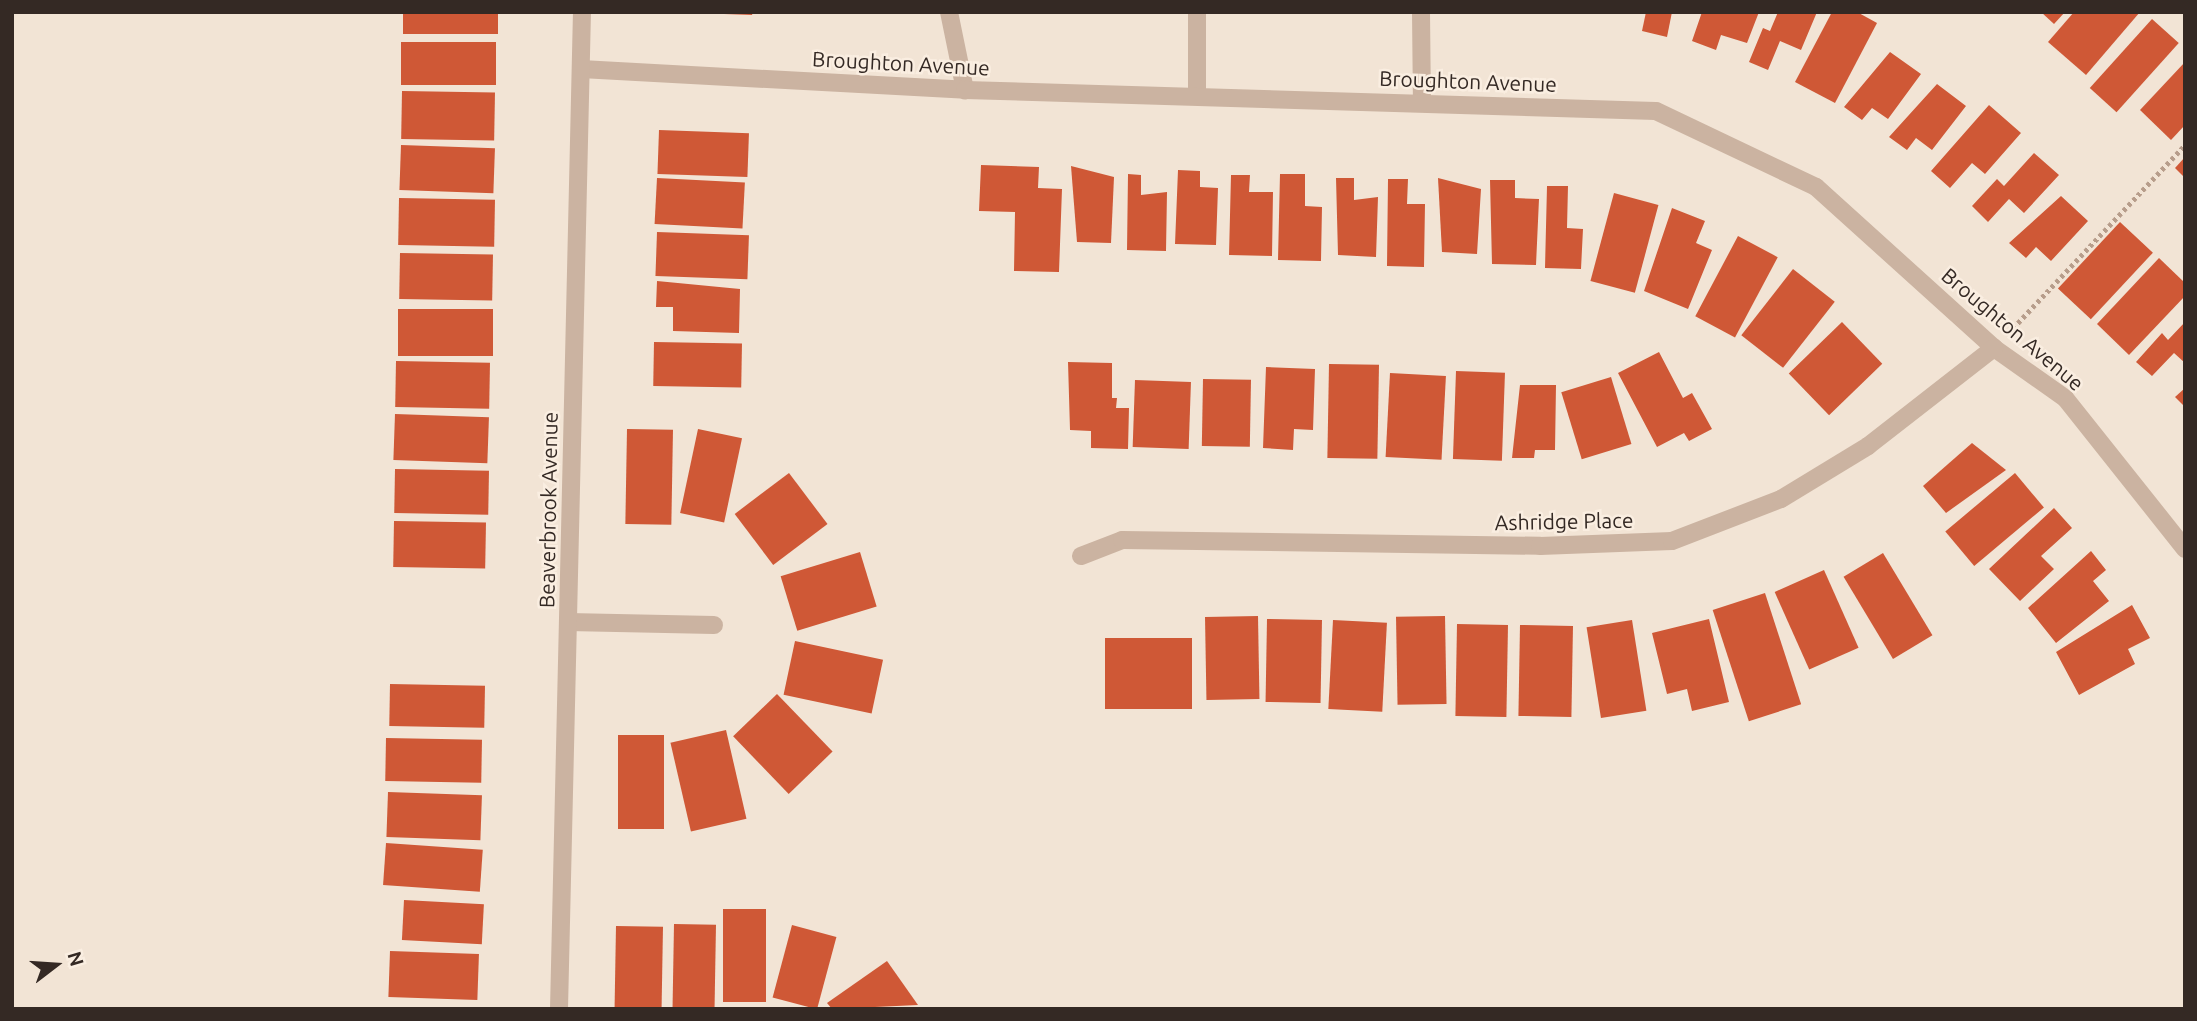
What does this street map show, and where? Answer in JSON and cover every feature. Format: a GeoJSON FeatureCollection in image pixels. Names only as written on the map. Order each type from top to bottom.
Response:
{"type":"FeatureCollection","features":[{"type":"Feature","properties":{"kind":"street","name":"Beaverbrook Avenue"},"geometry":{"type":"LineString","coordinates":[[559,1009],[582,12]]}},
{"type":"Feature","properties":{"kind":"street"},"geometry":{"type":"LineString","coordinates":[[949,12],[965,90]]}},
{"type":"Feature","properties":{"kind":"street"},"geometry":{"type":"LineString","coordinates":[[1197,12],[1197,93]]}},
{"type":"Feature","properties":{"kind":"street"},"geometry":{"type":"LineString","coordinates":[[1421,12],[1422,102]]}},
{"type":"Feature","properties":{"kind":"street","name":"Broughton Avenue"},"geometry":{"type":"LineString","coordinates":[[581,69],[965,90],[1197,93],[1656,111],[1816,187],[1994,348],[2065,398],[2185,549]]}},
{"type":"Feature","properties":{"kind":"street","name":"Ashridge Place"},"geometry":{"type":"LineString","coordinates":[[1081,556],[1122,540],[1540,546],[1672,541],[1781,499],[1868,446],[1994,348]]}},
{"type":"Feature","properties":{"kind":"street"},"geometry":{"type":"LineString","coordinates":[[568,622],[714,625]]}},
{"type":"Feature","properties":{"kind":"path"},"geometry":{"type":"LineString","coordinates":[[1994,348],[2185,145]]}},
{"type":"Feature","properties":{"kind":"building"},"geometry":{"type":"Polygon","coordinates":[[[403,12],[498,12],[498,34],[403,34],[403,12]]]}},
{"type":"Feature","properties":{"kind":"building"},"geometry":{"type":"Polygon","coordinates":[[[724,12],[753,12],[752,15],[724,12]]]}},
{"type":"Feature","properties":{"kind":"building"},"geometry":{"type":"Polygon","coordinates":[[[1646,12],[1672,12],[1667,37],[1642,31],[1646,12]]]}},
{"type":"Feature","properties":{"kind":"building"},"geometry":{"type":"Polygon","coordinates":[[[1702,12],[1759,12],[1747,43],[1721,35],[1716,50],[1692,41],[1702,12]]]}},
{"type":"Feature","properties":{"kind":"building"},"geometry":{"type":"Polygon","coordinates":[[[1778,12],[1817,12],[1801,50],[1780,41],[1768,70],[1749,62],[1763,28],[1770,31],[1778,12]]]}},
{"type":"Feature","properties":{"kind":"building"},"geometry":{"type":"Polygon","coordinates":[[[1832,12],[1857,12],[1877,23],[1835,103],[1795,82],[1832,12]]]}},
{"type":"Feature","properties":{"kind":"building"},"geometry":{"type":"Polygon","coordinates":[[[2041,12],[2065,12],[2054,24],[2041,12]]]}},
{"type":"Feature","properties":{"kind":"building"},"geometry":{"type":"Polygon","coordinates":[[[2074,12],[2140,12],[2086,75],[2048,42],[2074,12]]]}},
{"type":"Feature","properties":{"kind":"building"},"geometry":{"type":"Polygon","coordinates":[[[2152,19],[2179,43],[2117,112],[2090,88],[2152,19]]]}},
{"type":"Feature","properties":{"kind":"building"},"geometry":{"type":"Polygon","coordinates":[[[401,42],[496,42],[496,85],[401,85],[401,42]]]}},
{"type":"Feature","properties":{"kind":"building"},"geometry":{"type":"Polygon","coordinates":[[[1890,52],[1921,74],[1888,119],[1872,108],[1862,120],[1844,107],[1890,52]]]}},
{"type":"Feature","properties":{"kind":"building"},"geometry":{"type":"Polygon","coordinates":[[[2185,62],[2185,125],[2171,140],[2140,110],[2185,62]]]}},
{"type":"Feature","properties":{"kind":"building"},"geometry":{"type":"Polygon","coordinates":[[[1937,84],[1966,106],[1932,150],[1916,138],[1907,150],[1889,137],[1937,84]]]}},
{"type":"Feature","properties":{"kind":"building"},"geometry":{"type":"Polygon","coordinates":[[[402,91],[495,93],[494,141],[401,139],[402,91]]]}},
{"type":"Feature","properties":{"kind":"building"},"geometry":{"type":"Polygon","coordinates":[[[1989,105],[2021,133],[1985,174],[1972,163],[1950,188],[1931,171],[1989,105]]]}},
{"type":"Feature","properties":{"kind":"building"},"geometry":{"type":"Polygon","coordinates":[[[659,130],[749,133],[747,177],[657,174],[659,130]]]}},
{"type":"Feature","properties":{"kind":"building"},"geometry":{"type":"Polygon","coordinates":[[[401,145],[495,148],[493,193],[399,190],[401,145]]]}},
{"type":"Feature","properties":{"kind":"building"},"geometry":{"type":"Polygon","coordinates":[[[2034,153],[2059,175],[2024,213],[2009,199],[1988,222],[1972,206],[1997,179],[2004,186],[2034,153]]]}},
{"type":"Feature","properties":{"kind":"building"},"geometry":{"type":"Polygon","coordinates":[[[2185,157],[2185,178],[2175,168],[2185,157]]]}},
{"type":"Feature","properties":{"kind":"building"},"geometry":{"type":"Polygon","coordinates":[[[981,165],[1039,167],[1038,188],[1062,189],[1059,272],[1014,271],[1015,212],[979,211],[981,165]]]}},
{"type":"Feature","properties":{"kind":"building"},"geometry":{"type":"Polygon","coordinates":[[[1071,166],[1114,177],[1111,243],[1077,242],[1071,166]]]}},
{"type":"Feature","properties":{"kind":"building"},"geometry":{"type":"Polygon","coordinates":[[[1178,170],[1200,171],[1200,187],[1218,188],[1216,245],[1175,244],[1178,170]]]}},
{"type":"Feature","properties":{"kind":"building"},"geometry":{"type":"Polygon","coordinates":[[[1128,174],[1141,175],[1141,195],[1167,192],[1166,251],[1127,250],[1128,174]]]}},
{"type":"Feature","properties":{"kind":"building"},"geometry":{"type":"Polygon","coordinates":[[[1280,174],[1305,174],[1305,206],[1322,207],[1321,261],[1278,260],[1280,174]]]}},
{"type":"Feature","properties":{"kind":"building"},"geometry":{"type":"Polygon","coordinates":[[[1231,175],[1250,175],[1249,192],[1273,192],[1272,256],[1229,255],[1231,175]]]}},
{"type":"Feature","properties":{"kind":"building"},"geometry":{"type":"Polygon","coordinates":[[[657,178],[745,183],[742,229],[655,224],[657,178]]]}},
{"type":"Feature","properties":{"kind":"building"},"geometry":{"type":"Polygon","coordinates":[[[1336,178],[1354,178],[1354,200],[1378,197],[1376,257],[1338,255],[1336,178]]]}},
{"type":"Feature","properties":{"kind":"building"},"geometry":{"type":"Polygon","coordinates":[[[1438,178],[1481,189],[1477,254],[1442,252],[1438,178]]]}},
{"type":"Feature","properties":{"kind":"building"},"geometry":{"type":"Polygon","coordinates":[[[1388,179],[1408,179],[1407,204],[1425,204],[1424,267],[1387,266],[1388,179]]]}},
{"type":"Feature","properties":{"kind":"building"},"geometry":{"type":"Polygon","coordinates":[[[1490,180],[1515,180],[1515,198],[1539,199],[1536,265],[1492,264],[1490,180]]]}},
{"type":"Feature","properties":{"kind":"building"},"geometry":{"type":"Polygon","coordinates":[[[1547,186],[1568,186],[1567,228],[1583,229],[1581,269],[1545,268],[1547,186]]]}},
{"type":"Feature","properties":{"kind":"building"},"geometry":{"type":"Polygon","coordinates":[[[1614,193],[1658,205],[1635,293],[1590,281],[1614,193]]]}},
{"type":"Feature","properties":{"kind":"building"},"geometry":{"type":"Polygon","coordinates":[[[2061,196],[2088,221],[2051,261],[2036,247],[2026,258],[2009,243],[2061,196]]]}},
{"type":"Feature","properties":{"kind":"building"},"geometry":{"type":"Polygon","coordinates":[[[399,198],[495,200],[494,247],[398,245],[399,198]]]}},
{"type":"Feature","properties":{"kind":"building"},"geometry":{"type":"Polygon","coordinates":[[[1672,208],[1705,221],[1696,243],[1712,250],[1688,309],[1644,291],[1672,208]]]}},
{"type":"Feature","properties":{"kind":"building"},"geometry":{"type":"Polygon","coordinates":[[[2120,222],[2153,253],[2091,319],[2058,289],[2120,222]]]}},
{"type":"Feature","properties":{"kind":"building"},"geometry":{"type":"Polygon","coordinates":[[[657,232],[749,235],[747,279],[655,276],[657,232]]]}},
{"type":"Feature","properties":{"kind":"building"},"geometry":{"type":"Polygon","coordinates":[[[1738,236],[1778,257],[1735,337],[1695,316],[1738,236]]]}},
{"type":"Feature","properties":{"kind":"building"},"geometry":{"type":"Polygon","coordinates":[[[400,253],[493,255],[492,301],[399,299],[400,253]]]}},
{"type":"Feature","properties":{"kind":"building"},"geometry":{"type":"Polygon","coordinates":[[[2159,258],[2185,283],[2185,296],[2129,355],[2097,324],[2159,258]]]}},
{"type":"Feature","properties":{"kind":"building"},"geometry":{"type":"Polygon","coordinates":[[[1793,269],[1835,302],[1783,368],[1741,335],[1793,269]]]}},
{"type":"Feature","properties":{"kind":"building"},"geometry":{"type":"Polygon","coordinates":[[[657,281],[740,289],[739,333],[673,331],[673,307],[656,307],[657,281]]]}},
{"type":"Feature","properties":{"kind":"building"},"geometry":{"type":"Polygon","coordinates":[[[398,309],[493,309],[493,356],[398,356],[398,309]]]}},
{"type":"Feature","properties":{"kind":"building"},"geometry":{"type":"Polygon","coordinates":[[[1842,322],[1882,364],[1829,415],[1789,373],[1842,322]]]}},
{"type":"Feature","properties":{"kind":"building"},"geometry":{"type":"Polygon","coordinates":[[[2185,322],[2185,363],[2174,353],[2152,376],[2136,362],[2162,333],[2168,340],[2185,322]]]}},
{"type":"Feature","properties":{"kind":"building"},"geometry":{"type":"Polygon","coordinates":[[[654,342],[742,344],[741,388],[653,386],[654,342]]]}},
{"type":"Feature","properties":{"kind":"building"},"geometry":{"type":"Polygon","coordinates":[[[1659,352],[1683,398],[1692,393],[1712,429],[1689,441],[1684,433],[1657,447],[1618,373],[1659,352]]]}},
{"type":"Feature","properties":{"kind":"building"},"geometry":{"type":"Polygon","coordinates":[[[396,361],[490,363],[489,409],[395,407],[396,361]]]}},
{"type":"Feature","properties":{"kind":"building"},"geometry":{"type":"Polygon","coordinates":[[[1068,362],[1112,363],[1112,398],[1117,398],[1116,408],[1129,408],[1128,449],[1091,448],[1091,431],[1070,430],[1068,362]]]}},
{"type":"Feature","properties":{"kind":"building"},"geometry":{"type":"Polygon","coordinates":[[[1329,364],[1379,365],[1377,459],[1327,458],[1329,364]]]}},
{"type":"Feature","properties":{"kind":"building"},"geometry":{"type":"Polygon","coordinates":[[[1266,367],[1315,369],[1313,430],[1294,429],[1293,450],[1263,448],[1266,367]]]}},
{"type":"Feature","properties":{"kind":"building"},"geometry":{"type":"Polygon","coordinates":[[[1456,371],[1505,373],[1502,461],[1453,459],[1456,371]]]}},
{"type":"Feature","properties":{"kind":"building"},"geometry":{"type":"Polygon","coordinates":[[[1390,373],[1446,376],[1442,460],[1386,457],[1390,373]]]}},
{"type":"Feature","properties":{"kind":"building"},"geometry":{"type":"Polygon","coordinates":[[[1611,377],[1631,444],[1582,459],[1561,392],[1611,377]]]}},
{"type":"Feature","properties":{"kind":"building"},"geometry":{"type":"Polygon","coordinates":[[[1203,379],[1251,380],[1250,447],[1202,446],[1203,379]]]}},
{"type":"Feature","properties":{"kind":"building"},"geometry":{"type":"Polygon","coordinates":[[[1135,380],[1191,382],[1189,449],[1133,447],[1135,380]]]}},
{"type":"Feature","properties":{"kind":"building"},"geometry":{"type":"Polygon","coordinates":[[[1520,385],[1556,385],[1555,450],[1535,450],[1534,458],[1512,458],[1520,385]]]}},
{"type":"Feature","properties":{"kind":"building"},"geometry":{"type":"Polygon","coordinates":[[[2185,388],[2185,407],[2175,397],[2185,388]]]}},
{"type":"Feature","properties":{"kind":"building"},"geometry":{"type":"Polygon","coordinates":[[[395,414],[489,417],[487,463],[393,460],[395,414]]]}},
{"type":"Feature","properties":{"kind":"building"},"geometry":{"type":"Polygon","coordinates":[[[627,429],[673,430],[671,525],[625,524],[627,429]]]}},
{"type":"Feature","properties":{"kind":"building"},"geometry":{"type":"Polygon","coordinates":[[[698,429],[742,438],[724,522],[680,513],[698,429]]]}},
{"type":"Feature","properties":{"kind":"building"},"geometry":{"type":"Polygon","coordinates":[[[1972,443],[2006,470],[1946,513],[1923,486],[1972,443]]]}},
{"type":"Feature","properties":{"kind":"building"},"geometry":{"type":"Polygon","coordinates":[[[395,469],[489,471],[488,515],[394,513],[395,469]]]}},
{"type":"Feature","properties":{"kind":"building"},"geometry":{"type":"Polygon","coordinates":[[[789,473],[828,524],[773,565],[735,514],[789,473]]]}},
{"type":"Feature","properties":{"kind":"building"},"geometry":{"type":"Polygon","coordinates":[[[2015,473],[2044,507],[1974,566],[1945,531],[2015,473]]]}},
{"type":"Feature","properties":{"kind":"building"},"geometry":{"type":"Polygon","coordinates":[[[2054,508],[2072,528],[2041,556],[2054,569],[2020,601],[1989,569],[2054,508]]]}},
{"type":"Feature","properties":{"kind":"building"},"geometry":{"type":"Polygon","coordinates":[[[394,521],[486,523],[485,569],[393,567],[394,521]]]}},
{"type":"Feature","properties":{"kind":"building"},"geometry":{"type":"Polygon","coordinates":[[[2091,551],[2106,570],[2093,581],[2109,601],[2056,643],[2028,608],[2091,551]]]}},
{"type":"Feature","properties":{"kind":"building"},"geometry":{"type":"Polygon","coordinates":[[[860,552],[877,607],[797,631],[781,576],[860,552]]]}},
{"type":"Feature","properties":{"kind":"building"},"geometry":{"type":"Polygon","coordinates":[[[1883,553],[1932,635],[1893,659],[1844,577],[1883,553]]]}},
{"type":"Feature","properties":{"kind":"building"},"geometry":{"type":"Polygon","coordinates":[[[1824,570],[1859,648],[1809,670],[1775,592],[1824,570]]]}},
{"type":"Feature","properties":{"kind":"building"},"geometry":{"type":"Polygon","coordinates":[[[1765,593],[1801,704],[1749,721],[1713,610],[1765,593]]]}},
{"type":"Feature","properties":{"kind":"building"},"geometry":{"type":"Polygon","coordinates":[[[2132,605],[2150,638],[2128,649],[2135,664],[2079,695],[2056,652],[2132,605]]]}},
{"type":"Feature","properties":{"kind":"building"},"geometry":{"type":"Polygon","coordinates":[[[1258,616],[1259,699],[1206,700],[1205,617],[1258,616]]]}},
{"type":"Feature","properties":{"kind":"building"},"geometry":{"type":"Polygon","coordinates":[[[1445,616],[1447,704],[1398,705],[1396,617],[1445,616]]]}},
{"type":"Feature","properties":{"kind":"building"},"geometry":{"type":"Polygon","coordinates":[[[1267,619],[1322,620],[1321,703],[1266,702],[1267,619]]]}},
{"type":"Feature","properties":{"kind":"building"},"geometry":{"type":"Polygon","coordinates":[[[1709,619],[1729,702],[1692,711],[1687,689],[1667,694],[1652,633],[1709,619]]]}},
{"type":"Feature","properties":{"kind":"building"},"geometry":{"type":"Polygon","coordinates":[[[1333,620],[1387,623],[1382,712],[1328,709],[1333,620]]]}},
{"type":"Feature","properties":{"kind":"building"},"geometry":{"type":"Polygon","coordinates":[[[1632,620],[1646,711],[1601,718],[1587,627],[1632,620]]]}},
{"type":"Feature","properties":{"kind":"building"},"geometry":{"type":"Polygon","coordinates":[[[1457,624],[1508,625],[1506,717],[1455,716],[1457,624]]]}},
{"type":"Feature","properties":{"kind":"building"},"geometry":{"type":"Polygon","coordinates":[[[1520,625],[1573,626],[1571,717],[1518,716],[1520,625]]]}},
{"type":"Feature","properties":{"kind":"building"},"geometry":{"type":"Polygon","coordinates":[[[1105,638],[1192,638],[1192,709],[1105,709],[1105,638]]]}},
{"type":"Feature","properties":{"kind":"building"},"geometry":{"type":"Polygon","coordinates":[[[795,641],[883,660],[872,714],[784,695],[795,641]]]}},
{"type":"Feature","properties":{"kind":"building"},"geometry":{"type":"Polygon","coordinates":[[[390,684],[485,686],[484,728],[389,726],[390,684]]]}},
{"type":"Feature","properties":{"kind":"building"},"geometry":{"type":"Polygon","coordinates":[[[777,694],[833,752],[789,794],[733,736],[777,694]]]}},
{"type":"Feature","properties":{"kind":"building"},"geometry":{"type":"Polygon","coordinates":[[[726,730],[746,819],[691,831],[670,743],[726,730]]]}},
{"type":"Feature","properties":{"kind":"building"},"geometry":{"type":"Polygon","coordinates":[[[618,735],[664,735],[664,829],[618,829],[618,735]]]}},
{"type":"Feature","properties":{"kind":"building"},"geometry":{"type":"Polygon","coordinates":[[[386,738],[482,740],[481,783],[385,781],[386,738]]]}},
{"type":"Feature","properties":{"kind":"building"},"geometry":{"type":"Polygon","coordinates":[[[388,792],[482,795],[480,840],[386,837],[388,792]]]}},
{"type":"Feature","properties":{"kind":"building"},"geometry":{"type":"Polygon","coordinates":[[[386,843],[483,850],[480,892],[383,885],[386,843]]]}},
{"type":"Feature","properties":{"kind":"building"},"geometry":{"type":"Polygon","coordinates":[[[404,900],[484,904],[482,944],[402,940],[404,900]]]}},
{"type":"Feature","properties":{"kind":"building"},"geometry":{"type":"Polygon","coordinates":[[[723,909],[766,909],[766,1002],[723,1002],[723,909]]]}},
{"type":"Feature","properties":{"kind":"building"},"geometry":{"type":"Polygon","coordinates":[[[674,924],[716,925],[715,1009],[673,1009],[674,924]]]}},
{"type":"Feature","properties":{"kind":"building"},"geometry":{"type":"Polygon","coordinates":[[[792,925],[836,937],[817,1009],[773,997],[792,925]]]}},
{"type":"Feature","properties":{"kind":"building"},"geometry":{"type":"Polygon","coordinates":[[[616,926],[663,927],[662,1009],[615,1009],[616,926]]]}},
{"type":"Feature","properties":{"kind":"building"},"geometry":{"type":"Polygon","coordinates":[[[390,951],[479,954],[477,1000],[388,997],[390,951]]]}},
{"type":"Feature","properties":{"kind":"building"},"geometry":{"type":"Polygon","coordinates":[[[887,961],[918,1005],[832,1009],[827,1003],[887,961]]]}}]}
